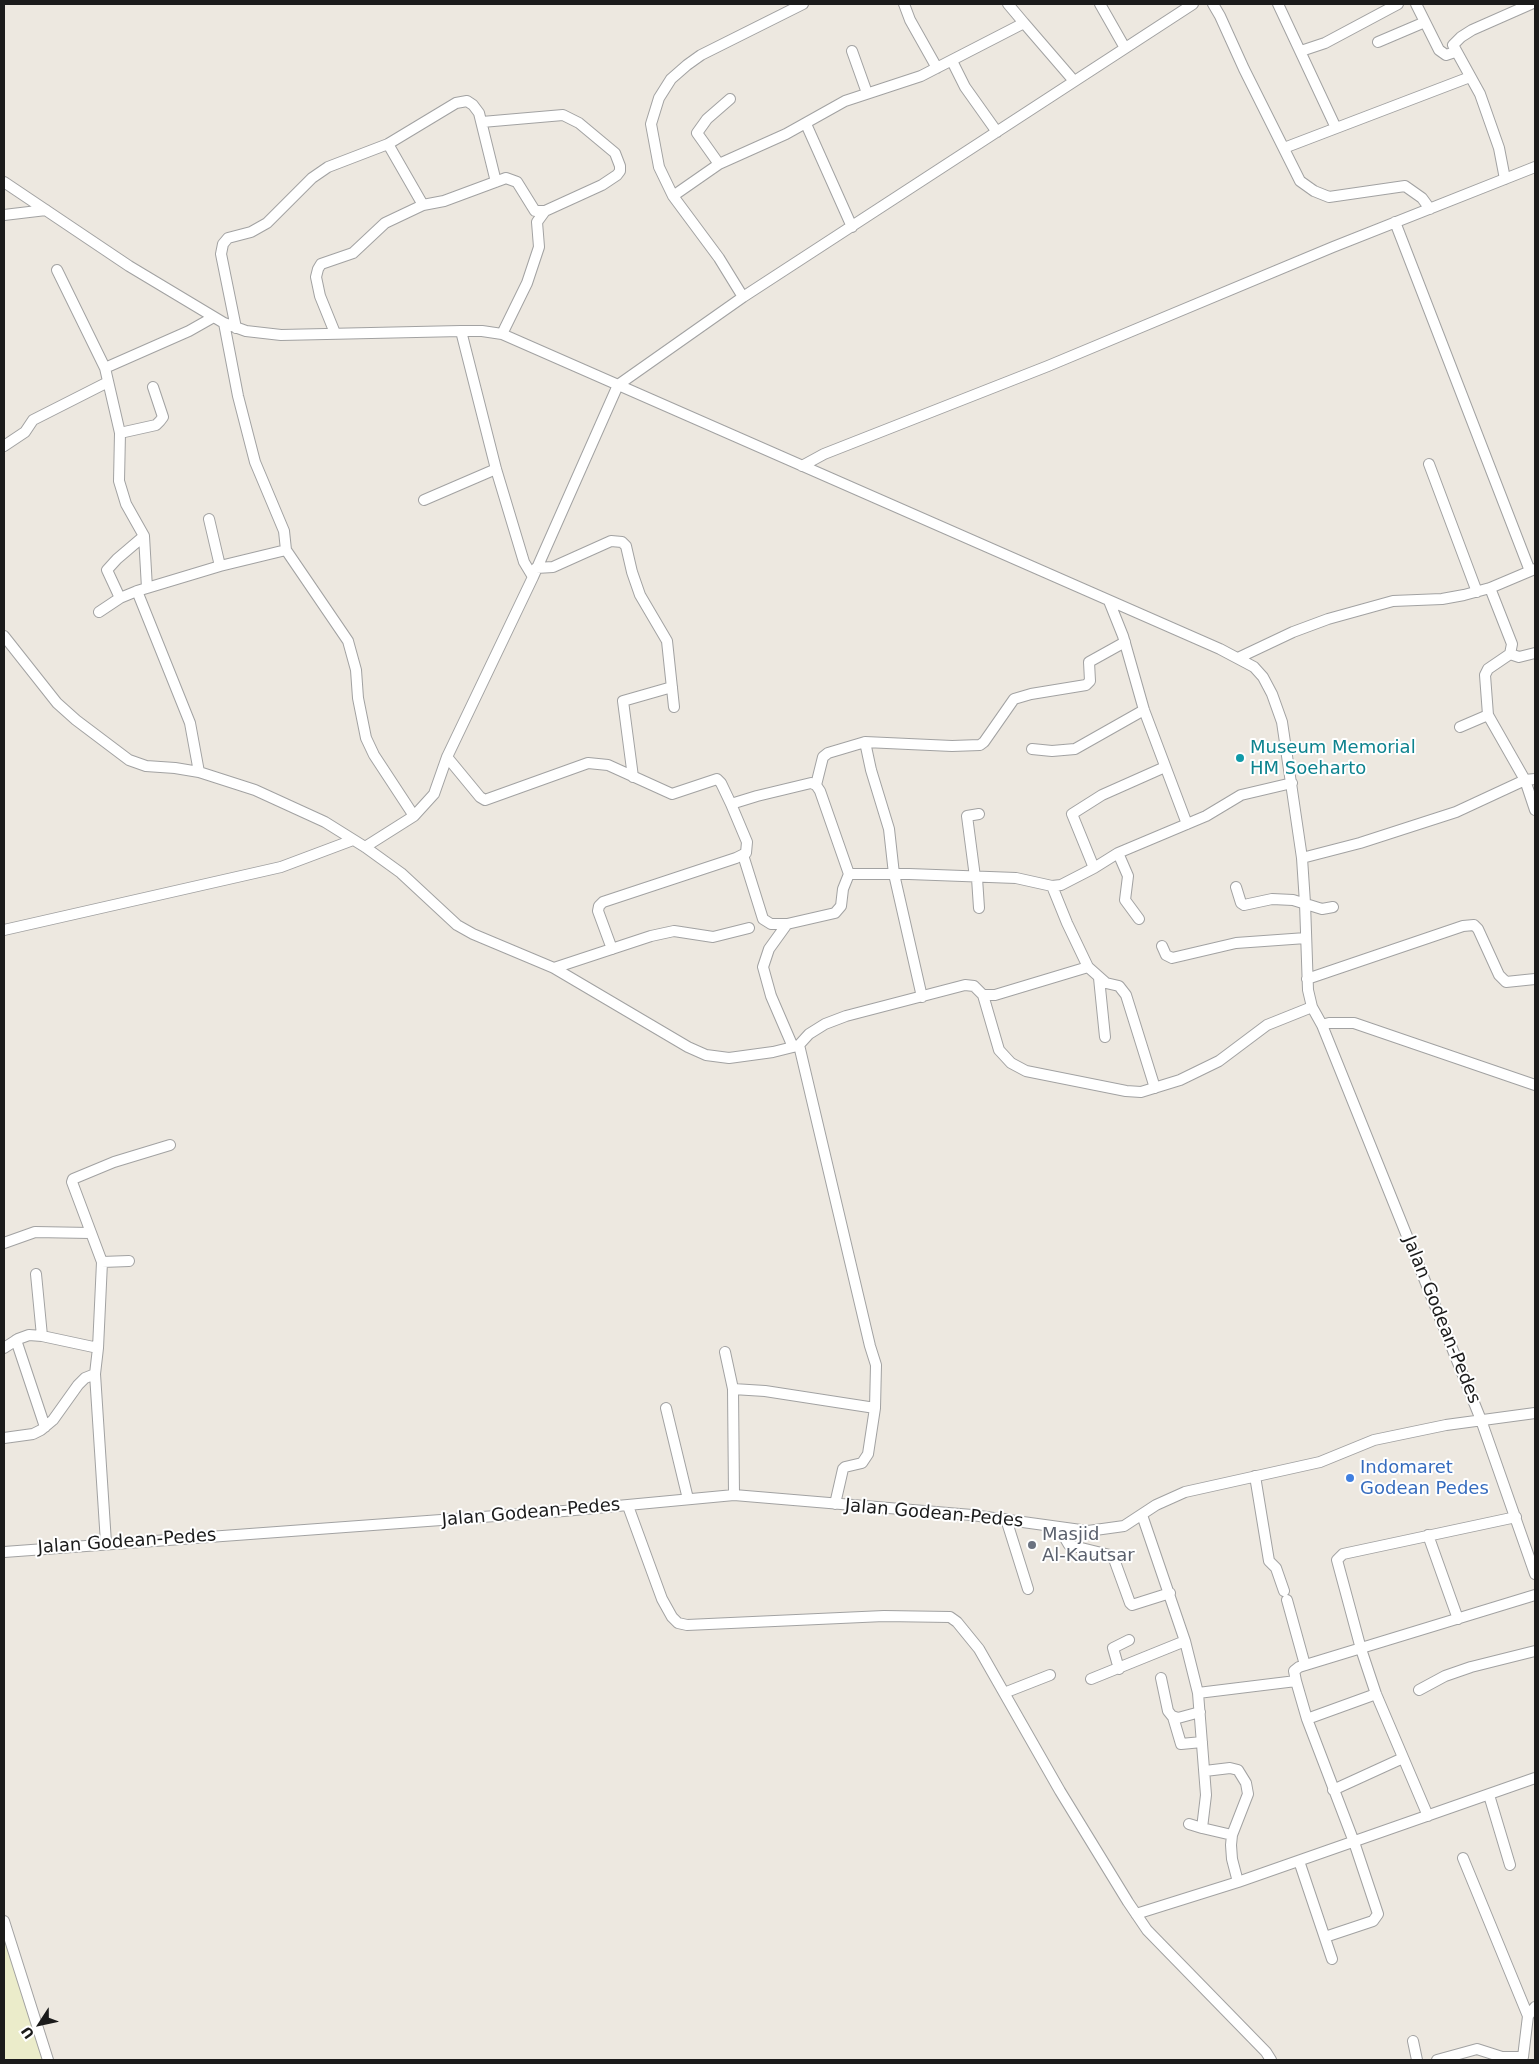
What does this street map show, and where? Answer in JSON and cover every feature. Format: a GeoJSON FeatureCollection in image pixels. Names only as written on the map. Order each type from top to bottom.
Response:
{"type":"FeatureCollection","features":[{"type":"Feature","properties":{"kind":"street"},"geometry":{"type":"LineString","coordinates":[[743,297],[719,258],[673,196],[659,167],[651,124],[659,98],[671,79],[687,65],[702,55],[803,4]]}},
{"type":"Feature","properties":{"kind":"street"},"geometry":{"type":"LineString","coordinates":[[904,4],[910,20],[936,68]]}},
{"type":"Feature","properties":{"kind":"street"},"geometry":{"type":"LineString","coordinates":[[1008,4],[1074,81]]}},
{"type":"Feature","properties":{"kind":"street"},"geometry":{"type":"LineString","coordinates":[[1100,4],[1125,48]]}},
{"type":"Feature","properties":{"kind":"street"},"geometry":{"type":"LineString","coordinates":[[365,847],[414,816],[434,794],[448,757],[535,572],[618,386],[743,297],[1193,4]]}},
{"type":"Feature","properties":{"kind":"street"},"geometry":{"type":"LineString","coordinates":[[1212,4],[1220,16],[1244,69],[1300,181],[1314,191],[1329,197],[1341,197],[1405,186],[1422,198],[1430,209]]}},
{"type":"Feature","properties":{"kind":"street"},"geometry":{"type":"LineString","coordinates":[[1278,4],[1336,128]]}},
{"type":"Feature","properties":{"kind":"street"},"geometry":{"type":"LineString","coordinates":[[1301,51],[1325,43],[1398,4]]}},
{"type":"Feature","properties":{"kind":"street"},"geometry":{"type":"LineString","coordinates":[[1416,4],[1442,54],[1446,55],[1455,52]]}},
{"type":"Feature","properties":{"kind":"street"},"geometry":{"type":"LineString","coordinates":[[1505,179],[1492,126],[1480,94],[1455,52],[1453,45],[1461,37],[1489,22],[1532,4],[1535,10]]}},
{"type":"Feature","properties":{"kind":"street"},"geometry":{"type":"LineString","coordinates":[[1378,42],[1425,22]]}},
{"type":"Feature","properties":{"kind":"street"},"geometry":{"type":"LineString","coordinates":[[673,196],[719,164],[806,124],[845,101],[866,93],[890,88],[921,76],[1024,23]]}},
{"type":"Feature","properties":{"kind":"street"},"geometry":{"type":"LineString","coordinates":[[852,51],[866,93]]}},
{"type":"Feature","properties":{"kind":"street"},"geometry":{"type":"LineString","coordinates":[[952,61],[965,86],[997,132]]}},
{"type":"Feature","properties":{"kind":"street"},"geometry":{"type":"LineString","coordinates":[[1284,148],[1470,77]]}},
{"type":"Feature","properties":{"kind":"street"},"geometry":{"type":"LineString","coordinates":[[719,164],[698,133],[707,119],[730,99]]}},
{"type":"Feature","properties":{"kind":"street"},"geometry":{"type":"LineString","coordinates":[[236,328],[221,248],[225,241],[232,236],[261,228],[312,178],[328,166],[388,144],[462,101],[470,102],[476,108],[482,122],[496,182]]}},
{"type":"Feature","properties":{"kind":"street"},"geometry":{"type":"LineString","coordinates":[[335,333],[320,296],[316,277],[318,269],[322,264],[353,253],[385,223],[423,205],[444,201],[506,178],[513,179],[535,211],[545,211],[602,185],[617,175],[620,166],[615,153],[579,124],[563,115],[482,122]]}},
{"type":"Feature","properties":{"kind":"street"},"geometry":{"type":"LineString","coordinates":[[806,124],[852,226]]}},
{"type":"Feature","properties":{"kind":"street"},"geometry":{"type":"LineString","coordinates":[[388,144],[423,205]]}},
{"type":"Feature","properties":{"kind":"street"},"geometry":{"type":"LineString","coordinates":[[802,466],[824,454],[1057,362],[1395,222],[1535,167]]}},
{"type":"Feature","properties":{"kind":"street","name":"Jalan Godean-Pedes"},"geometry":{"type":"LineString","coordinates":[[4,182],[212,318],[236,328],[281,335],[460,331],[482,331],[502,334],[1238,658],[1254,667],[1263,677],[1272,694],[1282,722],[1302,858],[1306,903],[1307,979],[1312,1007],[1322,1025],[1481,1420],[1446,1425],[1374,1440],[1320,1462],[1175,1496],[1156,1505],[1124,1526],[1088,1531],[1006,1519],[734,1495],[628,1506],[4,1552]]}},
{"type":"Feature","properties":{"kind":"street"},"geometry":{"type":"LineString","coordinates":[[4,215],[46,210]]}},
{"type":"Feature","properties":{"kind":"street"},"geometry":{"type":"LineString","coordinates":[[502,334],[527,283],[538,248],[537,222],[545,211]]}},
{"type":"Feature","properties":{"kind":"street"},"geometry":{"type":"LineString","coordinates":[[1238,658],[1293,632],[1328,619],[1393,601],[1442,599],[1477,592],[1533,570],[1395,222]]}},
{"type":"Feature","properties":{"kind":"street"},"geometry":{"type":"LineString","coordinates":[[57,270],[105,368],[120,433],[119,481],[126,504],[144,536],[142,590],[190,723],[199,772]]}},
{"type":"Feature","properties":{"kind":"street"},"geometry":{"type":"LineString","coordinates":[[105,368],[189,331],[212,318]]}},
{"type":"Feature","properties":{"kind":"street"},"geometry":{"type":"LineString","coordinates":[[224,323],[238,396],[255,462],[284,531],[286,550],[348,641],[356,670],[358,698],[366,738],[374,755],[414,816]]}},
{"type":"Feature","properties":{"kind":"street"},"geometry":{"type":"LineString","coordinates":[[460,331],[496,470],[524,562],[535,572]]}},
{"type":"Feature","properties":{"kind":"street"},"geometry":{"type":"LineString","coordinates":[[4,446],[25,432],[33,420],[108,382]]}},
{"type":"Feature","properties":{"kind":"street"},"geometry":{"type":"LineString","coordinates":[[120,433],[156,425],[160,421],[162,417],[153,387]]}},
{"type":"Feature","properties":{"kind":"street"},"geometry":{"type":"LineString","coordinates":[[1429,464],[1477,592]]}},
{"type":"Feature","properties":{"kind":"street"},"geometry":{"type":"LineString","coordinates":[[424,500],[496,470]]}},
{"type":"Feature","properties":{"kind":"street"},"geometry":{"type":"LineString","coordinates":[[209,519],[220,566]]}},
{"type":"Feature","properties":{"kind":"street"},"geometry":{"type":"LineString","coordinates":[[120,598],[107,570],[116,559],[144,536]]}},
{"type":"Feature","properties":{"kind":"street"},"geometry":{"type":"LineString","coordinates":[[535,572],[554,567],[611,541],[622,542],[626,546],[640,595],[667,641],[674,707]]}},
{"type":"Feature","properties":{"kind":"street"},"geometry":{"type":"LineString","coordinates":[[100,612],[120,598],[142,590],[220,566],[286,550]]}},
{"type":"Feature","properties":{"kind":"street"},"geometry":{"type":"LineString","coordinates":[[1490,588],[1512,644],[1510,654],[1488,669],[1485,675],[1488,715],[1530,779],[1535,810]]}},
{"type":"Feature","properties":{"kind":"street"},"geometry":{"type":"LineString","coordinates":[[1109,601],[1125,642],[1144,710],[1187,824]]}},
{"type":"Feature","properties":{"kind":"street"},"geometry":{"type":"LineString","coordinates":[[4,636],[32,674],[57,703],[115,751],[129,760],[146,766],[199,772],[255,790],[325,822],[365,847],[401,873],[457,925],[473,934],[554,968],[688,1047],[706,1055],[729,1058],[773,1052],[796,1046],[809,1034],[825,1024],[846,1016],[965,985],[974,986],[983,995],[1000,1050],[1011,1064],[1026,1071],[1126,1091],[1141,1092],[1180,1080],[1218,1061],[1267,1025],[1312,1007]]}},
{"type":"Feature","properties":{"kind":"street"},"geometry":{"type":"LineString","coordinates":[[816,785],[823,757],[865,742],[952,746],[980,745],[1014,698],[1086,685],[1090,681],[1089,662],[1125,642]]}},
{"type":"Feature","properties":{"kind":"street"},"geometry":{"type":"LineString","coordinates":[[1510,654],[1519,657],[1535,653]]}},
{"type":"Feature","properties":{"kind":"street"},"geometry":{"type":"LineString","coordinates":[[634,777],[623,701],[672,687]]}},
{"type":"Feature","properties":{"kind":"street"},"geometry":{"type":"LineString","coordinates":[[1032,749],[1052,751],[1075,749],[1144,710]]}},
{"type":"Feature","properties":{"kind":"street"},"geometry":{"type":"LineString","coordinates":[[1460,727],[1488,715]]}},
{"type":"Feature","properties":{"kind":"street"},"geometry":{"type":"LineString","coordinates":[[865,742],[871,770],[889,829],[894,874],[922,997]]}},
{"type":"Feature","properties":{"kind":"street"},"geometry":{"type":"LineString","coordinates":[[448,757],[484,800],[588,763],[608,765],[672,794],[717,779],[721,783],[747,842],[747,850],[743,855],[603,902],[599,906],[598,911],[612,949]]}},
{"type":"Feature","properties":{"kind":"street"},"geometry":{"type":"LineString","coordinates":[[1094,868],[1072,814],[1102,795],[1165,767]]}},
{"type":"Feature","properties":{"kind":"street"},"geometry":{"type":"LineString","coordinates":[[1302,858],[1402,830],[1456,812],[1530,779]]}},
{"type":"Feature","properties":{"kind":"street"},"geometry":{"type":"LineString","coordinates":[[731,804],[783,789],[811,783],[816,785],[820,791],[849,874],[843,889],[841,906],[836,913],[787,924],[771,924],[763,919],[743,855]]}},
{"type":"Feature","properties":{"kind":"street"},"geometry":{"type":"LineString","coordinates":[[849,874],[1016,878],[1052,886],[1061,885],[1118,853],[1206,816],[1241,795],[1292,783]]}},
{"type":"Feature","properties":{"kind":"street"},"geometry":{"type":"LineString","coordinates":[[979,814],[967,816],[979,908]]}},
{"type":"Feature","properties":{"kind":"street"},"geometry":{"type":"LineString","coordinates":[[4,930],[281,867],[353,840]]}},
{"type":"Feature","properties":{"kind":"street"},"geometry":{"type":"LineString","coordinates":[[1118,853],[1128,876],[1125,900],[1139,919]]}},
{"type":"Feature","properties":{"kind":"street"},"geometry":{"type":"LineString","coordinates":[[1052,886],[1088,967],[1106,983],[1119,986],[1126,995],[1155,1088]]}},
{"type":"Feature","properties":{"kind":"street"},"geometry":{"type":"LineString","coordinates":[[1236,887],[1241,903],[1244,905],[1272,899],[1293,900],[1322,909],[1333,907]]}},
{"type":"Feature","properties":{"kind":"street"},"geometry":{"type":"LineString","coordinates":[[787,924],[769,949],[763,967],[771,996],[796,1046],[876,1365],[875,1408],[868,1454],[862,1463],[843,1469],[835,1504]]}},
{"type":"Feature","properties":{"kind":"street"},"geometry":{"type":"LineString","coordinates":[[1307,979],[1463,926],[1474,925],[1478,929],[1499,975],[1506,982],[1535,979]]}},
{"type":"Feature","properties":{"kind":"street"},"geometry":{"type":"LineString","coordinates":[[554,968],[651,936],[674,932],[713,937],[749,928]]}},
{"type":"Feature","properties":{"kind":"street"},"geometry":{"type":"LineString","coordinates":[[1162,946],[1166,955],[1172,958],[1236,943],[1306,938]]}},
{"type":"Feature","properties":{"kind":"street"},"geometry":{"type":"LineString","coordinates":[[983,995],[995,995],[1088,967]]}},
{"type":"Feature","properties":{"kind":"street"},"geometry":{"type":"LineString","coordinates":[[1099,978],[1105,1037]]}},
{"type":"Feature","properties":{"kind":"street"},"geometry":{"type":"LineString","coordinates":[[1322,1025],[1329,1023],[1354,1024],[1535,1085]]}},
{"type":"Feature","properties":{"kind":"street"},"geometry":{"type":"LineString","coordinates":[[106,1543],[95,1374],[102,1262],[72,1182],[73,1179],[114,1162],[170,1145]]}},
{"type":"Feature","properties":{"kind":"street"},"geometry":{"type":"LineString","coordinates":[[4,1243],[35,1232],[90,1233]]}},
{"type":"Feature","properties":{"kind":"street"},"geometry":{"type":"LineString","coordinates":[[102,1262],[129,1260]]}},
{"type":"Feature","properties":{"kind":"street"},"geometry":{"type":"LineString","coordinates":[[36,1274],[42,1336]]}},
{"type":"Feature","properties":{"kind":"street"},"geometry":{"type":"LineString","coordinates":[[4,1348],[16,1340],[29,1336],[42,1336],[98,1348]]}},
{"type":"Feature","properties":{"kind":"street"},"geometry":{"type":"LineString","coordinates":[[16,1340],[45,1427]]}},
{"type":"Feature","properties":{"kind":"street"},"geometry":{"type":"LineString","coordinates":[[726,1352],[733,1389],[734,1495]]}},
{"type":"Feature","properties":{"kind":"street"},"geometry":{"type":"LineString","coordinates":[[4,1438],[34,1434],[45,1427],[54,1420],[81,1382],[95,1374]]}},
{"type":"Feature","properties":{"kind":"street"},"geometry":{"type":"LineString","coordinates":[[733,1389],[765,1390],[875,1408]]}},
{"type":"Feature","properties":{"kind":"street"},"geometry":{"type":"LineString","coordinates":[[666,1408],[688,1499]]}},
{"type":"Feature","properties":{"kind":"street"},"geometry":{"type":"LineString","coordinates":[[1535,1413],[1481,1420],[1535,1574]]}},
{"type":"Feature","properties":{"kind":"street"},"geometry":{"type":"LineString","coordinates":[[1255,1476],[1270,1563],[1277,1570],[1305,1665]]}},
{"type":"Feature","properties":{"kind":"street"},"geometry":{"type":"LineString","coordinates":[[628,1506],[662,1599],[672,1617],[678,1623],[687,1625],[884,1616],[950,1617],[958,1622],[979,1649],[1060,1791],[1147,1930],[1272,2060]]}},
{"type":"Feature","properties":{"kind":"street"},"geometry":{"type":"LineString","coordinates":[[1142,1514],[1186,1641],[1198,1692],[1206,1794],[1202,1828]]}},
{"type":"Feature","properties":{"kind":"street"},"geometry":{"type":"LineString","coordinates":[[1428,1816],[1376,1694],[1361,1649],[1338,1560],[1343,1554],[1516,1516]]}},
{"type":"Feature","properties":{"kind":"street"},"geometry":{"type":"LineString","coordinates":[[1006,1519],[1028,1589]]}},
{"type":"Feature","properties":{"kind":"street"},"geometry":{"type":"LineString","coordinates":[[1066,1529],[1066,1540],[1069,1545],[1110,1555],[1114,1559],[1132,1605],[1170,1593]]}},
{"type":"Feature","properties":{"kind":"street"},"geometry":{"type":"LineString","coordinates":[[1428,1535],[1458,1619]]}},
{"type":"Feature","properties":{"kind":"street"},"geometry":{"type":"LineString","coordinates":[[1325,1937],[1373,1921],[1377,1917],[1354,1842],[1307,1719],[1294,1671],[1305,1665],[1535,1595]]}},
{"type":"Feature","properties":{"kind":"street"},"geometry":{"type":"LineString","coordinates":[[1120,1669],[1113,1648],[1129,1640]]}},
{"type":"Feature","properties":{"kind":"street"},"geometry":{"type":"LineString","coordinates":[[1091,1679],[1186,1641]]}},
{"type":"Feature","properties":{"kind":"street"},"geometry":{"type":"LineString","coordinates":[[1420,1690],[1445,1676],[1471,1667],[1535,1651]]}},
{"type":"Feature","properties":{"kind":"street"},"geometry":{"type":"LineString","coordinates":[[1004,1693],[1050,1675]]}},
{"type":"Feature","properties":{"kind":"street"},"geometry":{"type":"LineString","coordinates":[[1161,1678],[1169,1713],[1173,1718],[1180,1744],[1202,1742]]}},
{"type":"Feature","properties":{"kind":"street"},"geometry":{"type":"LineString","coordinates":[[1198,1692],[1296,1680]]}},
{"type":"Feature","properties":{"kind":"street"},"geometry":{"type":"LineString","coordinates":[[1307,1719],[1376,1694]]}},
{"type":"Feature","properties":{"kind":"street"},"geometry":{"type":"LineString","coordinates":[[1173,1718],[1200,1712]]}},
{"type":"Feature","properties":{"kind":"street"},"geometry":{"type":"LineString","coordinates":[[1333,1790],[1403,1758]]}},
{"type":"Feature","properties":{"kind":"street"},"geometry":{"type":"LineString","coordinates":[[1205,1771],[1230,1768],[1238,1770],[1246,1783],[1248,1794],[1232,1835],[1231,1845],[1232,1859],[1238,1882]]}},
{"type":"Feature","properties":{"kind":"street"},"geometry":{"type":"LineString","coordinates":[[1136,1914],[1238,1882],[1535,1778]]}},
{"type":"Feature","properties":{"kind":"street"},"geometry":{"type":"LineString","coordinates":[[1489,1795],[1510,1865]]}},
{"type":"Feature","properties":{"kind":"street"},"geometry":{"type":"LineString","coordinates":[[1189,1824],[1232,1835]]}},
{"type":"Feature","properties":{"kind":"street"},"geometry":{"type":"LineString","coordinates":[[1437,2060],[1477,2048],[1502,2056],[1523,2059],[1528,2016],[1463,1858]]}},
{"type":"Feature","properties":{"kind":"street"},"geometry":{"type":"LineString","coordinates":[[1298,1861],[1332,1959]]}},
{"type":"Feature","properties":{"kind":"street"},"geometry":{"type":"LineString","coordinates":[[4,1921],[48,2060]]}},
{"type":"Feature","properties":{"kind":"street"},"geometry":{"type":"LineString","coordinates":[[1528,2016],[1535,2007]]}},
{"type":"Feature","properties":{"kind":"street"},"geometry":{"type":"LineString","coordinates":[[1413,2041],[1417,2060]]}},
{"type":"Feature","properties":{"kind":"green space"},"geometry":{"type":"Polygon","coordinates":[[[4,1924],[45,2060],[4,2060],[4,1924]]]}},
{"type":"Feature","properties":{"kind":"place","name":"Museum Memorial HM Soeharto"},"geometry":{"type":"Point","coordinates":[1240,758]}},
{"type":"Feature","properties":{"kind":"place","name":"Indomaret Godean Pedes"},"geometry":{"type":"Point","coordinates":[1350,1478]}},
{"type":"Feature","properties":{"kind":"place","name":"Masjid Al-Kautsar"},"geometry":{"type":"Point","coordinates":[1032,1545]}}]}
